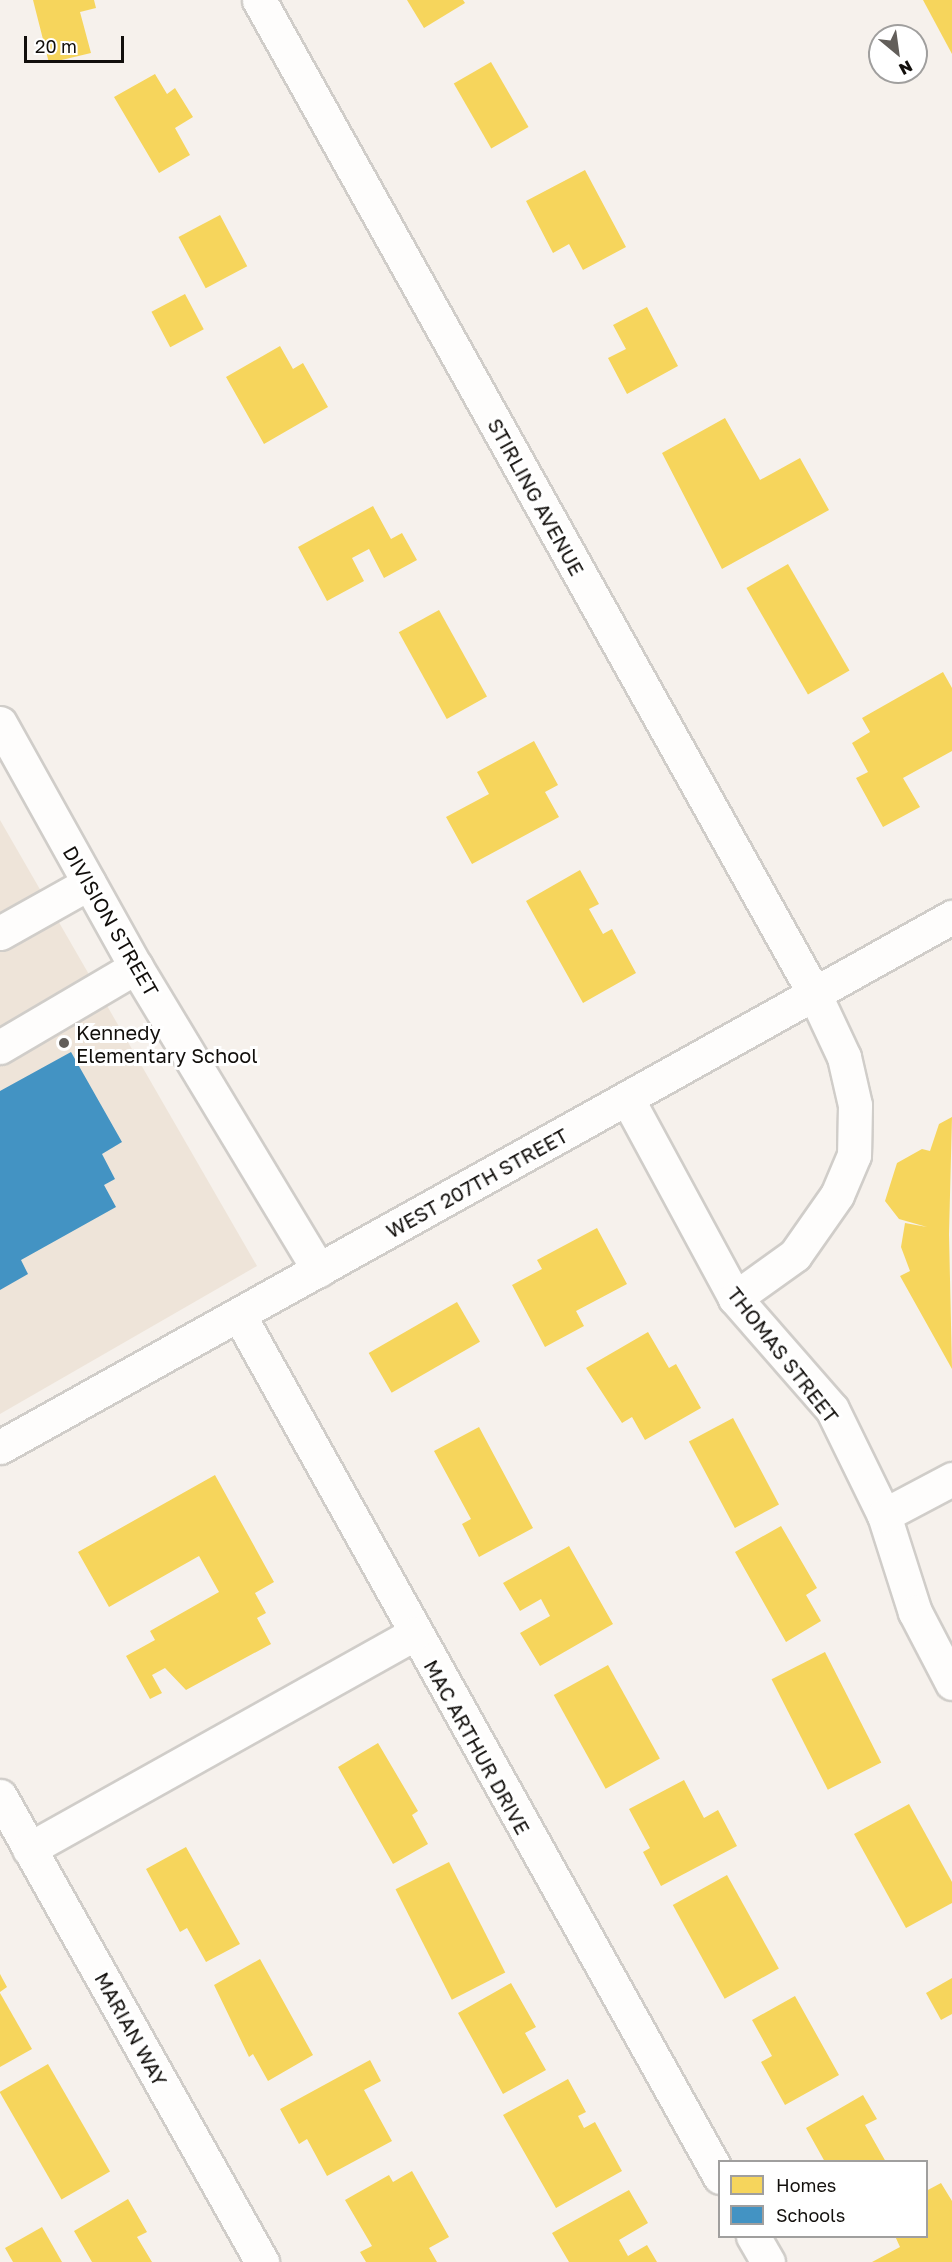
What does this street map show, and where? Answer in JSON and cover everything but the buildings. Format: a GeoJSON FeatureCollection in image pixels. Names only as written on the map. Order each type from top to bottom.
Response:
{"type":"FeatureCollection","features":[{"type":"Feature","properties":{"kind":"street","name":"STIRLING AVENUE"},"geometry":{"type":"LineString","coordinates":[[260,0],[814,993],[844,1057],[855,1104],[854,1155],[837,1196],[795,1255],[735,1298]]}},
{"type":"Feature","properties":{"kind":"street","name":"DIVISION STREET"},"geometry":{"type":"LineString","coordinates":[[0,723],[136,968],[319,1270]]}},
{"type":"Feature","properties":{"kind":"street"},"geometry":{"type":"LineString","coordinates":[[0,933],[89,883]]}},
{"type":"Feature","properties":{"kind":"street","name":"WEST 207TH STREET"},"geometry":{"type":"LineString","coordinates":[[0,1447],[628,1100],[952,917]]}},
{"type":"Feature","properties":{"kind":"street"},"geometry":{"type":"LineString","coordinates":[[0,1047],[136,968]]}},
{"type":"Feature","properties":{"kind":"street","name":"THOMAS STREET"},"geometry":{"type":"LineString","coordinates":[[628,1100],[735,1298],[832,1409],[884,1515],[915,1612],[952,1683]]}},
{"type":"Feature","properties":{"kind":"street","name":"MAC ARTHUR DRIVE"},"geometry":{"type":"LineString","coordinates":[[239,1315],[414,1634],[718,2173]]}},
{"type":"Feature","properties":{"kind":"street"},"geometry":{"type":"LineString","coordinates":[[884,1515],[952,1479]]}},
{"type":"Feature","properties":{"kind":"street"},"geometry":{"type":"LineString","coordinates":[[29,1849],[414,1634]]}},
{"type":"Feature","properties":{"kind":"street","name":"MARIAN WAY"},"geometry":{"type":"LineString","coordinates":[[0,1796],[262,2262]]}},
{"type":"Feature","properties":{"kind":"street"},"geometry":{"type":"LineString","coordinates":[[754,2238],[768,2262]]}},
{"type":"Feature","properties":{"kind":"shaded area","name":"Kennedy Elementary School"},"geometry":{"type":"Polygon","coordinates":[[[0,820],[257,1266],[0,1414],[0,820]]]}},
{"type":"Feature","properties":{"kind":"place","name":"Kennedy Elementary School"},"geometry":{"type":"Point","coordinates":[64,1043]}}]}
